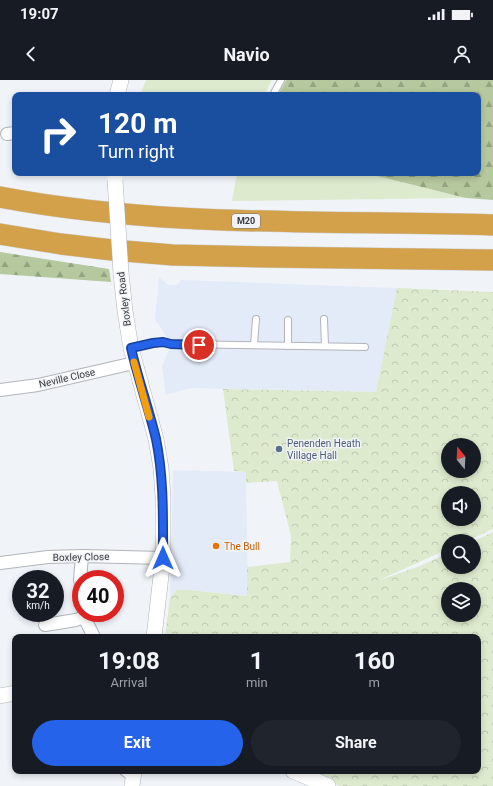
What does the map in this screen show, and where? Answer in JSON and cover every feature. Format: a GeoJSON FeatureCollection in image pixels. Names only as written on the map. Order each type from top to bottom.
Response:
{"type":"FeatureCollection","features":[{"type":"Feature","properties":{"kind":"highway","name":"M20"},"geometry":{"type":"LineString","coordinates":[[0,197],[63,208],[183,218],[307,223],[432,223],[493,226]]}},
{"type":"Feature","properties":{"kind":"highway"},"geometry":{"type":"LineString","coordinates":[[0,234],[61,244],[173,255],[493,260]]}},
{"type":"Feature","properties":{"kind":"street","name":"Boxley Road"},"geometry":{"type":"LineString","coordinates":[[115,176],[124,311],[134,363],[156,439],[161,468],[163,498],[163,558],[154,634]]}},
{"type":"Feature","properties":{"kind":"street","name":"Neville Close"},"geometry":{"type":"LineString","coordinates":[[0,390],[38,385],[134,363]]}},
{"type":"Feature","properties":{"kind":"street","name":"Boxley Close"},"geometry":{"type":"LineString","coordinates":[[0,563],[48,557],[82,556],[163,558]]}},
{"type":"Feature","properties":{"kind":"street"},"geometry":{"type":"LineString","coordinates":[[81,570],[82,556]]}},
{"type":"Feature","properties":{"kind":"street"},"geometry":{"type":"LineString","coordinates":[[45,625],[72,621]]}},
{"type":"Feature","properties":{"kind":"street"},"geometry":{"type":"LineString","coordinates":[[87,622],[93,634]]}},
{"type":"Feature","properties":{"kind":"street"},"geometry":{"type":"LineString","coordinates":[[0,696],[12,694]]}},
{"type":"Feature","properties":{"kind":"street"},"geometry":{"type":"LineString","coordinates":[[299,774],[322,785]]}},
{"type":"Feature","properties":{"kind":"lane"},"geometry":{"type":"LineString","coordinates":[[275,92],[281,80]]}},
{"type":"Feature","properties":{"kind":"lane"},"geometry":{"type":"LineString","coordinates":[[254,345],[256,319]]}},
{"type":"Feature","properties":{"kind":"lane"},"geometry":{"type":"LineString","coordinates":[[324,319],[325,346]]}},
{"type":"Feature","properties":{"kind":"lane"},"geometry":{"type":"LineString","coordinates":[[288,320],[288,346]]}},
{"type":"Feature","properties":{"kind":"lane"},"geometry":{"type":"LineString","coordinates":[[131,348],[163,342],[171,344],[365,346]]}},
{"type":"Feature","properties":{"kind":"shaded area"},"geometry":{"type":"Polygon","coordinates":[[[159,277],[168,285],[177,285],[181,280],[397,288],[376,392],[191,388],[166,395],[162,367],[171,344],[155,319],[159,277]]]}},
{"type":"Feature","properties":{"kind":"shaded area"},"geometry":{"type":"Polygon","coordinates":[[[173,470],[246,472],[248,596],[177,590],[170,597],[173,470]]]}},
{"type":"Feature","properties":{"kind":"green space"},"geometry":{"type":"Polygon","coordinates":[[[146,80],[272,80],[266,92],[141,92],[146,80]]]}},
{"type":"Feature","properties":{"kind":"green space"},"geometry":{"type":"Polygon","coordinates":[[[286,80],[493,80],[493,200],[466,198],[377,176],[481,176],[481,92],[280,92],[286,80]]]}},
{"type":"Feature","properties":{"kind":"green space"},"geometry":{"type":"Polygon","coordinates":[[[236,176],[377,176],[466,198],[232,201],[236,176]]]}},
{"type":"Feature","properties":{"kind":"green space"},"geometry":{"type":"Polygon","coordinates":[[[0,252],[109,269],[111,282],[0,274],[0,252]]]}},
{"type":"Feature","properties":{"kind":"green space"},"geometry":{"type":"Polygon","coordinates":[[[397,288],[493,292],[493,529],[481,535],[441,534],[441,552],[377,581],[420,566],[441,556],[441,574],[481,574],[481,538],[493,532],[493,786],[339,786],[313,774],[481,774],[481,634],[165,634],[170,597],[177,590],[247,596],[247,567],[290,562],[291,536],[277,481],[246,483],[246,472],[234,471],[223,389],[376,392],[397,288]]]}},
{"type":"Feature","properties":{"kind":"slow traffic"},"geometry":{"type":"LineString","coordinates":[[134,362],[149,417]]}},
{"type":"Feature","properties":{"kind":"place","name":"Penenden Heath Village Hall"},"geometry":{"type":"Point","coordinates":[279,449]}},
{"type":"Feature","properties":{"kind":"place","name":"The Bull"},"geometry":{"type":"Point","coordinates":[216,546]}},
{"type":"Feature","properties":{"kind":"route"},"geometry":{"type":"LineString","coordinates":[[163,558],[163,498],[161,468],[156,439],[131,348],[163,342],[171,344],[199,345]]}}]}
